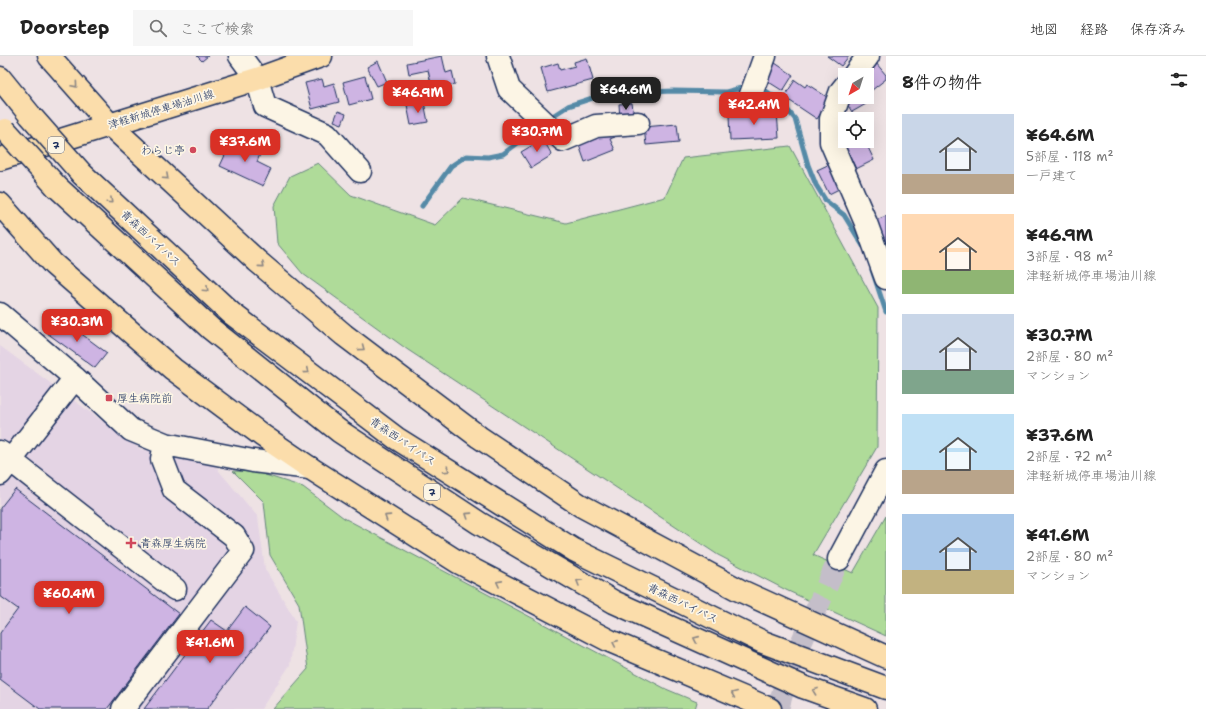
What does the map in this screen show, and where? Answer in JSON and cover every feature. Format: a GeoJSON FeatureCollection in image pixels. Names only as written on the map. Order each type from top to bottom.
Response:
{"type":"FeatureCollection","features":[{"type":"Feature","properties":{"kind":"main road"},"geometry":{"type":"LineString","coordinates":[[49,56],[110,125],[258,260],[344,335],[479,436],[594,512],[739,590],[886,657]]}},
{"type":"Feature","properties":{"kind":"main road","name":"津軽新城停車場油川線"},"geometry":{"type":"LineString","coordinates":[[0,159],[257,79],[321,56]]}},
{"type":"Feature","properties":{"kind":"main road","name":"青森西バイパス"},"geometry":{"type":"LineString","coordinates":[[0,78],[30,116],[82,174],[231,312],[396,438],[574,550],[763,642],[886,688]]}},
{"type":"Feature","properties":{"kind":"main road","name":"7"},"geometry":{"type":"LineString","coordinates":[[3,126],[56,186],[211,329],[339,431],[479,523],[614,602],[803,687],[865,709]]}},
{"type":"Feature","properties":{"kind":"main road"},"geometry":{"type":"LineString","coordinates":[[0,204],[53,264],[173,369],[263,436],[310,468],[471,569],[610,641],[770,709]]}},
{"type":"Feature","properties":{"kind":"street"},"geometry":{"type":"LineString","coordinates":[[240,56],[257,79],[265,106],[327,134],[360,171]]}},
{"type":"Feature","properties":{"kind":"street"},"geometry":{"type":"LineString","coordinates":[[498,56],[509,89],[562,140],[596,126],[638,123]]}},
{"type":"Feature","properties":{"kind":"street"},"geometry":{"type":"LineString","coordinates":[[749,100],[765,56]]}},
{"type":"Feature","properties":{"kind":"street"},"geometry":{"type":"LineString","coordinates":[[859,68],[868,56]]}},
{"type":"Feature","properties":{"kind":"street"},"geometry":{"type":"LineString","coordinates":[[838,98],[830,118],[831,142],[866,223],[886,278]]}},
{"type":"Feature","properties":{"kind":"street"},"geometry":{"type":"LineString","coordinates":[[0,314],[75,378],[131,430],[165,444],[253,461],[310,468]]}},
{"type":"Feature","properties":{"kind":"street"},"geometry":{"type":"LineString","coordinates":[[75,378],[4,462],[175,589]]}},
{"type":"Feature","properties":{"kind":"street"},"geometry":{"type":"LineString","coordinates":[[123,709],[243,551],[234,536],[174,490],[162,459],[165,444]]}},
{"type":"Feature","properties":{"kind":"street"},"geometry":{"type":"LineString","coordinates":[[839,559],[886,471]]}},
{"type":"Feature","properties":{"kind":"shaded area","name":"青森厚生病院"},"geometry":{"type":"Polygon","coordinates":[[[0,346],[140,449],[214,465],[258,517],[265,569],[296,621],[290,665],[261,709],[0,709],[0,346]]]}},
{"type":"Feature","properties":{"kind":"green space"},"geometry":{"type":"Polygon","coordinates":[[[790,146],[878,308],[877,447],[813,555],[853,573],[886,516],[886,636],[786,590],[718,555],[408,350],[303,274],[277,243],[274,206],[290,176],[318,163],[351,195],[435,225],[463,198],[566,223],[665,197],[683,158],[790,146]]]}},
{"type":"Feature","properties":{"kind":"green space"},"geometry":{"type":"Polygon","coordinates":[[[233,471],[256,472],[303,487],[344,518],[666,689],[697,702],[695,709],[273,709],[308,669],[299,604],[270,555],[264,502],[233,471]]]}},
{"type":"Feature","properties":{"kind":"building"},"geometry":{"type":"Polygon","coordinates":[[[197,56],[208,56],[202,61],[197,56]]]}},
{"type":"Feature","properties":{"kind":"building"},"geometry":{"type":"Polygon","coordinates":[[[442,56],[446,73],[452,71],[455,84],[448,86],[450,95],[434,98],[428,70],[409,74],[407,63],[442,56]]]}},
{"type":"Feature","properties":{"kind":"building"},"geometry":{"type":"Polygon","coordinates":[[[827,56],[849,56],[841,66],[827,56]]]}},
{"type":"Feature","properties":{"kind":"building"},"geometry":{"type":"Polygon","coordinates":[[[587,58],[593,80],[548,92],[541,68],[558,63],[560,70],[575,66],[574,62],[587,58]]]}},
{"type":"Feature","properties":{"kind":"building"},"geometry":{"type":"Polygon","coordinates":[[[378,61],[387,82],[377,86],[367,67],[378,61]]]}},
{"type":"Feature","properties":{"kind":"building"},"geometry":{"type":"Polygon","coordinates":[[[775,63],[793,75],[783,91],[764,79],[775,63]]]}},
{"type":"Feature","properties":{"kind":"building"},"geometry":{"type":"Polygon","coordinates":[[[876,63],[886,75],[886,79],[874,88],[874,68],[872,68],[876,63]]]}},
{"type":"Feature","properties":{"kind":"building"},"geometry":{"type":"Polygon","coordinates":[[[365,76],[371,99],[349,105],[343,82],[365,76]]]}},
{"type":"Feature","properties":{"kind":"building"},"geometry":{"type":"Polygon","coordinates":[[[322,79],[324,86],[334,83],[339,102],[312,109],[305,83],[322,79]]]}},
{"type":"Feature","properties":{"kind":"building"},"geometry":{"type":"Polygon","coordinates":[[[795,80],[805,87],[807,84],[830,99],[817,119],[784,97],[795,80]]]}},
{"type":"Feature","properties":{"kind":"building"},"geometry":{"type":"Polygon","coordinates":[[[424,102],[428,122],[411,125],[407,105],[424,102]]]}},
{"type":"Feature","properties":{"kind":"building"},"geometry":{"type":"Polygon","coordinates":[[[632,103],[634,117],[620,119],[619,104],[632,103]]]}},
{"type":"Feature","properties":{"kind":"building"},"geometry":{"type":"Polygon","coordinates":[[[847,104],[866,104],[852,112],[847,104]]]}},
{"type":"Feature","properties":{"kind":"building"},"geometry":{"type":"Polygon","coordinates":[[[338,111],[346,114],[342,124],[334,121],[338,111]]]}},
{"type":"Feature","properties":{"kind":"building"},"geometry":{"type":"Polygon","coordinates":[[[777,112],[779,138],[730,140],[729,115],[777,112]]]}},
{"type":"Feature","properties":{"kind":"building"},"geometry":{"type":"Polygon","coordinates":[[[677,124],[679,142],[646,145],[644,127],[677,124]]]}},
{"type":"Feature","properties":{"kind":"building"},"geometry":{"type":"Polygon","coordinates":[[[611,128],[615,137],[610,139],[615,150],[585,162],[579,145],[584,143],[582,139],[589,137],[590,141],[597,138],[595,134],[611,128]]]}},
{"type":"Feature","properties":{"kind":"building"},"geometry":{"type":"Polygon","coordinates":[[[543,139],[552,155],[531,168],[521,152],[543,139]]]}},
{"type":"Feature","properties":{"kind":"building"},"geometry":{"type":"Polygon","coordinates":[[[232,140],[260,154],[257,162],[271,169],[263,186],[220,166],[232,140]]]}},
{"type":"Feature","properties":{"kind":"building"},"geometry":{"type":"Polygon","coordinates":[[[846,148],[868,148],[874,160],[856,169],[846,148]]]}},
{"type":"Feature","properties":{"kind":"building"},"geometry":{"type":"Polygon","coordinates":[[[834,162],[845,186],[829,194],[817,170],[834,162]]]}},
{"type":"Feature","properties":{"kind":"building"},"geometry":{"type":"Polygon","coordinates":[[[886,216],[886,248],[871,222],[886,216]]]}},
{"type":"Feature","properties":{"kind":"building"},"geometry":{"type":"Polygon","coordinates":[[[59,317],[107,353],[95,368],[47,333],[59,317]]]}},
{"type":"Feature","properties":{"kind":"building"},"geometry":{"type":"Polygon","coordinates":[[[15,489],[179,614],[107,709],[40,709],[0,679],[0,633],[18,609],[0,596],[0,508],[15,489]]]}},
{"type":"Feature","properties":{"kind":"building"},"geometry":{"type":"Polygon","coordinates":[[[245,607],[270,627],[207,709],[144,709],[211,620],[227,631],[245,607]]]}},
{"type":"Feature","properties":{"kind":"waterway"},"geometry":{"type":"LineString","coordinates":[[551,117],[568,106],[605,94],[673,91],[726,92],[745,87]]}},
{"type":"Feature","properties":{"kind":"waterway"},"geometry":{"type":"LineString","coordinates":[[762,88],[781,102],[795,119],[808,165],[816,185],[826,201],[844,215],[863,246]]}},
{"type":"Feature","properties":{"kind":"waterway"},"geometry":{"type":"LineString","coordinates":[[422,206],[451,166],[466,156],[488,157],[503,154],[538,128]]}},
{"type":"Feature","properties":{"kind":"waterway"},"geometry":{"type":"LineString","coordinates":[[872,270],[886,312]]}},
{"type":"Feature","properties":{"kind":"tunnel"},"geometry":{"type":"LineString","coordinates":[[778,709],[788,672],[839,559]]}},
{"type":"Feature","properties":{"kind":"place","name":"わらじ亭"},"geometry":{"type":"Point","coordinates":[193,150]}},
{"type":"Feature","properties":{"kind":"place","name":"厚生病院前"},"geometry":{"type":"Point","coordinates":[109,398]}},
{"type":"Feature","properties":{"kind":"place","name":"青森厚生病院"},"geometry":{"type":"Point","coordinates":[131,543]}}]}
